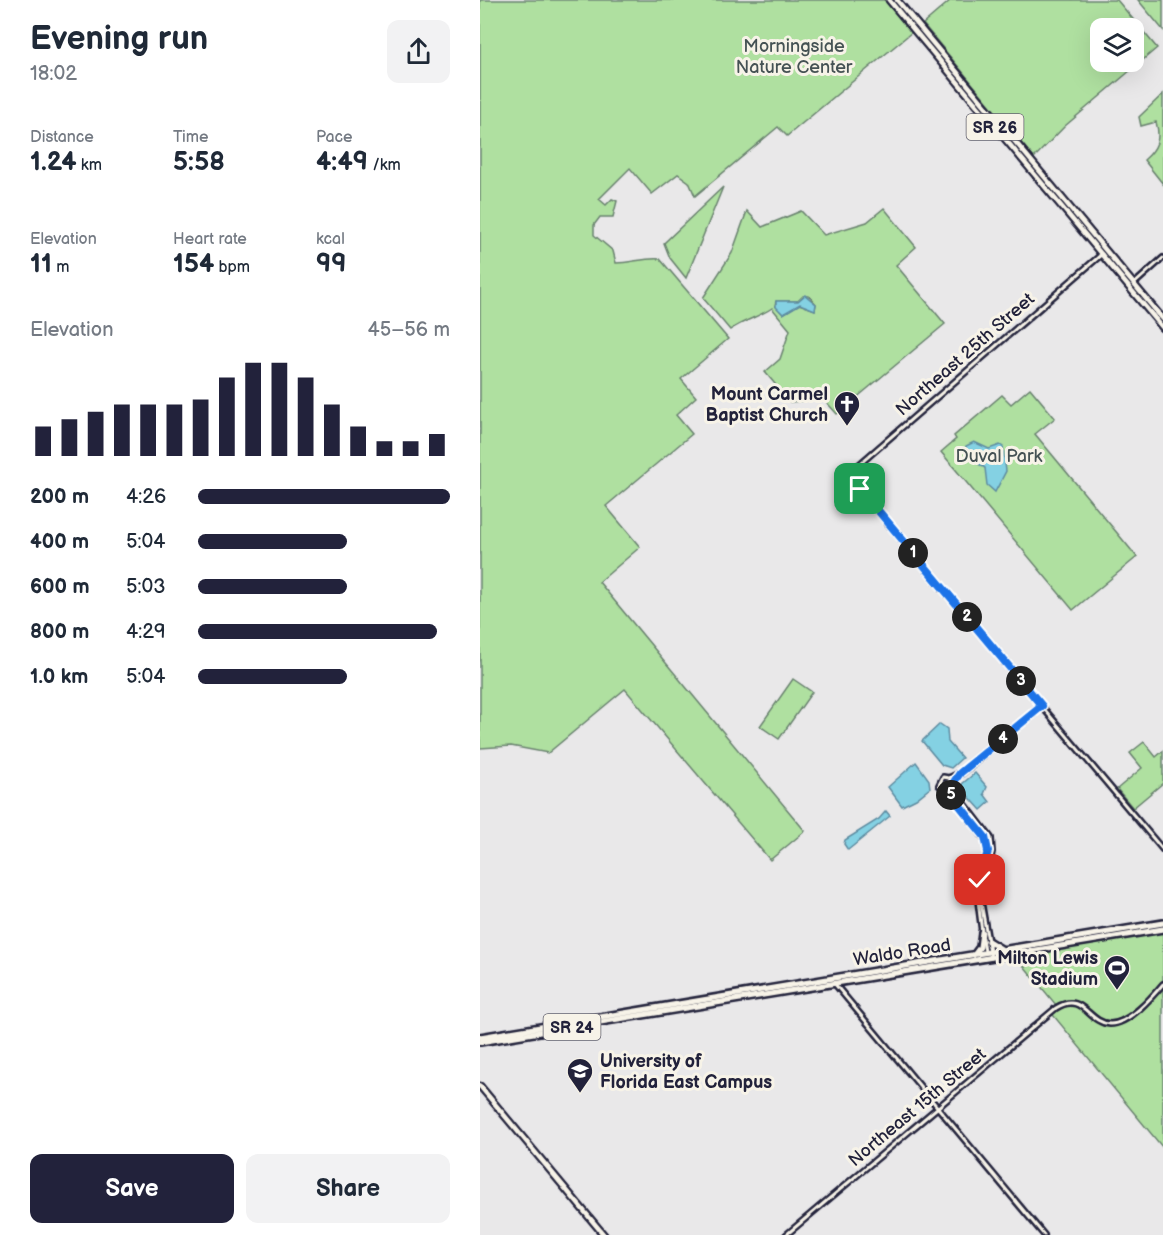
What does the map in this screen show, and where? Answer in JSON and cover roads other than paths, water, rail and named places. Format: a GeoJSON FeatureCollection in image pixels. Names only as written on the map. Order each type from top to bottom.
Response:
{"type":"FeatureCollection","features":[{"type":"Feature","properties":{"kind":"highway","name":"Waldo Road"},"geometry":{"type":"LineString","coordinates":[[498,1037],[807,988],[832,981],[1163,923]]}},
{"type":"Feature","properties":{"kind":"highway","name":"Waldo Road"},"geometry":{"type":"LineString","coordinates":[[498,1037],[645,1010],[1163,928]]}},
{"type":"Feature","properties":{"kind":"highway"},"geometry":{"type":"LineString","coordinates":[[974,956],[980,947],[982,932]]}},
{"type":"Feature","properties":{"kind":"highway"},"geometry":{"type":"LineString","coordinates":[[988,941],[993,947],[1006,950]]}},
{"type":"Feature","properties":{"kind":"highway","name":"SR 24"},"geometry":{"type":"LineString","coordinates":[[480,1037],[498,1037]]}},
{"type":"Feature","properties":{"kind":"highway","name":"SR 24"},"geometry":{"type":"LineString","coordinates":[[480,1042],[498,1037]]}},
{"type":"Feature","properties":{"kind":"main road","name":"SR 26"},"geometry":{"type":"LineString","coordinates":[[889,0],[927,41],[1160,319],[1163,328]]}},
{"type":"Feature","properties":{"kind":"main road","name":"SR 26"},"geometry":{"type":"LineString","coordinates":[[897,0],[927,41]]}},
{"type":"Feature","properties":{"kind":"main road"},"geometry":{"type":"LineString","coordinates":[[480,1086],[604,1235]]}},
{"type":"Feature","properties":{"kind":"street","name":"Northeast 25th Street"},"geometry":{"type":"LineString","coordinates":[[1042,706],[847,475],[1104,253]]}},
{"type":"Feature","properties":{"kind":"street"},"geometry":{"type":"LineString","coordinates":[[1132,287],[1163,258]]}},
{"type":"Feature","properties":{"kind":"street"},"geometry":{"type":"LineString","coordinates":[[951,780],[1042,706],[1163,850]]}},
{"type":"Feature","properties":{"kind":"street"},"geometry":{"type":"LineString","coordinates":[[951,780],[943,777],[939,783],[940,789],[948,791],[985,837],[988,851],[981,902],[988,941],[988,955]]}},
{"type":"Feature","properties":{"kind":"street"},"geometry":{"type":"LineString","coordinates":[[951,780],[952,787],[991,838],[992,852],[976,899],[988,955]]}},
{"type":"Feature","properties":{"kind":"street"},"geometry":{"type":"LineString","coordinates":[[948,791],[952,787]]}},
{"type":"Feature","properties":{"kind":"street"},"geometry":{"type":"LineString","coordinates":[[832,981],[1044,1235]]}},
{"type":"Feature","properties":{"kind":"street","name":"Northeast 15th Street"},"geometry":{"type":"LineString","coordinates":[[786,1235],[1056,1008],[1068,1003],[1085,1008],[1101,1022],[1115,1023],[1125,1019],[1163,984]]}},
{"type":"Feature","properties":{"kind":"water"},"geometry":{"type":"Polygon","coordinates":[[[805,295],[816,304],[815,310],[800,304],[783,314],[776,307],[776,301],[798,301],[805,295]]]}},
{"type":"Feature","properties":{"kind":"water"},"geometry":{"type":"Polygon","coordinates":[[[974,442],[989,449],[1000,445],[1003,447],[1006,471],[995,492],[987,485],[985,468],[969,458],[965,452],[966,446],[974,442]]]}},
{"type":"Feature","properties":{"kind":"water"},"geometry":{"type":"Polygon","coordinates":[[[940,724],[947,729],[948,742],[962,758],[951,768],[942,765],[922,741],[940,724]]]}},
{"type":"Feature","properties":{"kind":"water"},"geometry":{"type":"Polygon","coordinates":[[[916,762],[929,780],[930,788],[902,806],[888,787],[916,762]]]}},
{"type":"Feature","properties":{"kind":"water"},"geometry":{"type":"Polygon","coordinates":[[[975,773],[987,787],[984,794],[990,802],[981,810],[962,789],[962,784],[975,773]]]}},
{"type":"Feature","properties":{"kind":"water"},"geometry":{"type":"Polygon","coordinates":[[[886,811],[890,816],[848,850],[844,844],[845,840],[879,819],[886,811]]]}},
{"type":"Feature","properties":{"kind":"place","name":"Mount Carmel Baptist Church"},"geometry":{"type":"Point","coordinates":[847,427]}},
{"type":"Feature","properties":{"kind":"place","name":"Milton Lewis Stadium"},"geometry":{"type":"Point","coordinates":[1117,991]}},
{"type":"Feature","properties":{"kind":"place","name":"University of Florida East Campus"},"geometry":{"type":"Point","coordinates":[580,1094]}},
{"type":"Feature","properties":{"kind":"park label","name":"Morningside Nature Center"},"geometry":{"type":"Point","coordinates":[794,56]}},
{"type":"Feature","properties":{"kind":"park label","name":"Duval Park"},"geometry":{"type":"Point","coordinates":[999,456]}}]}
